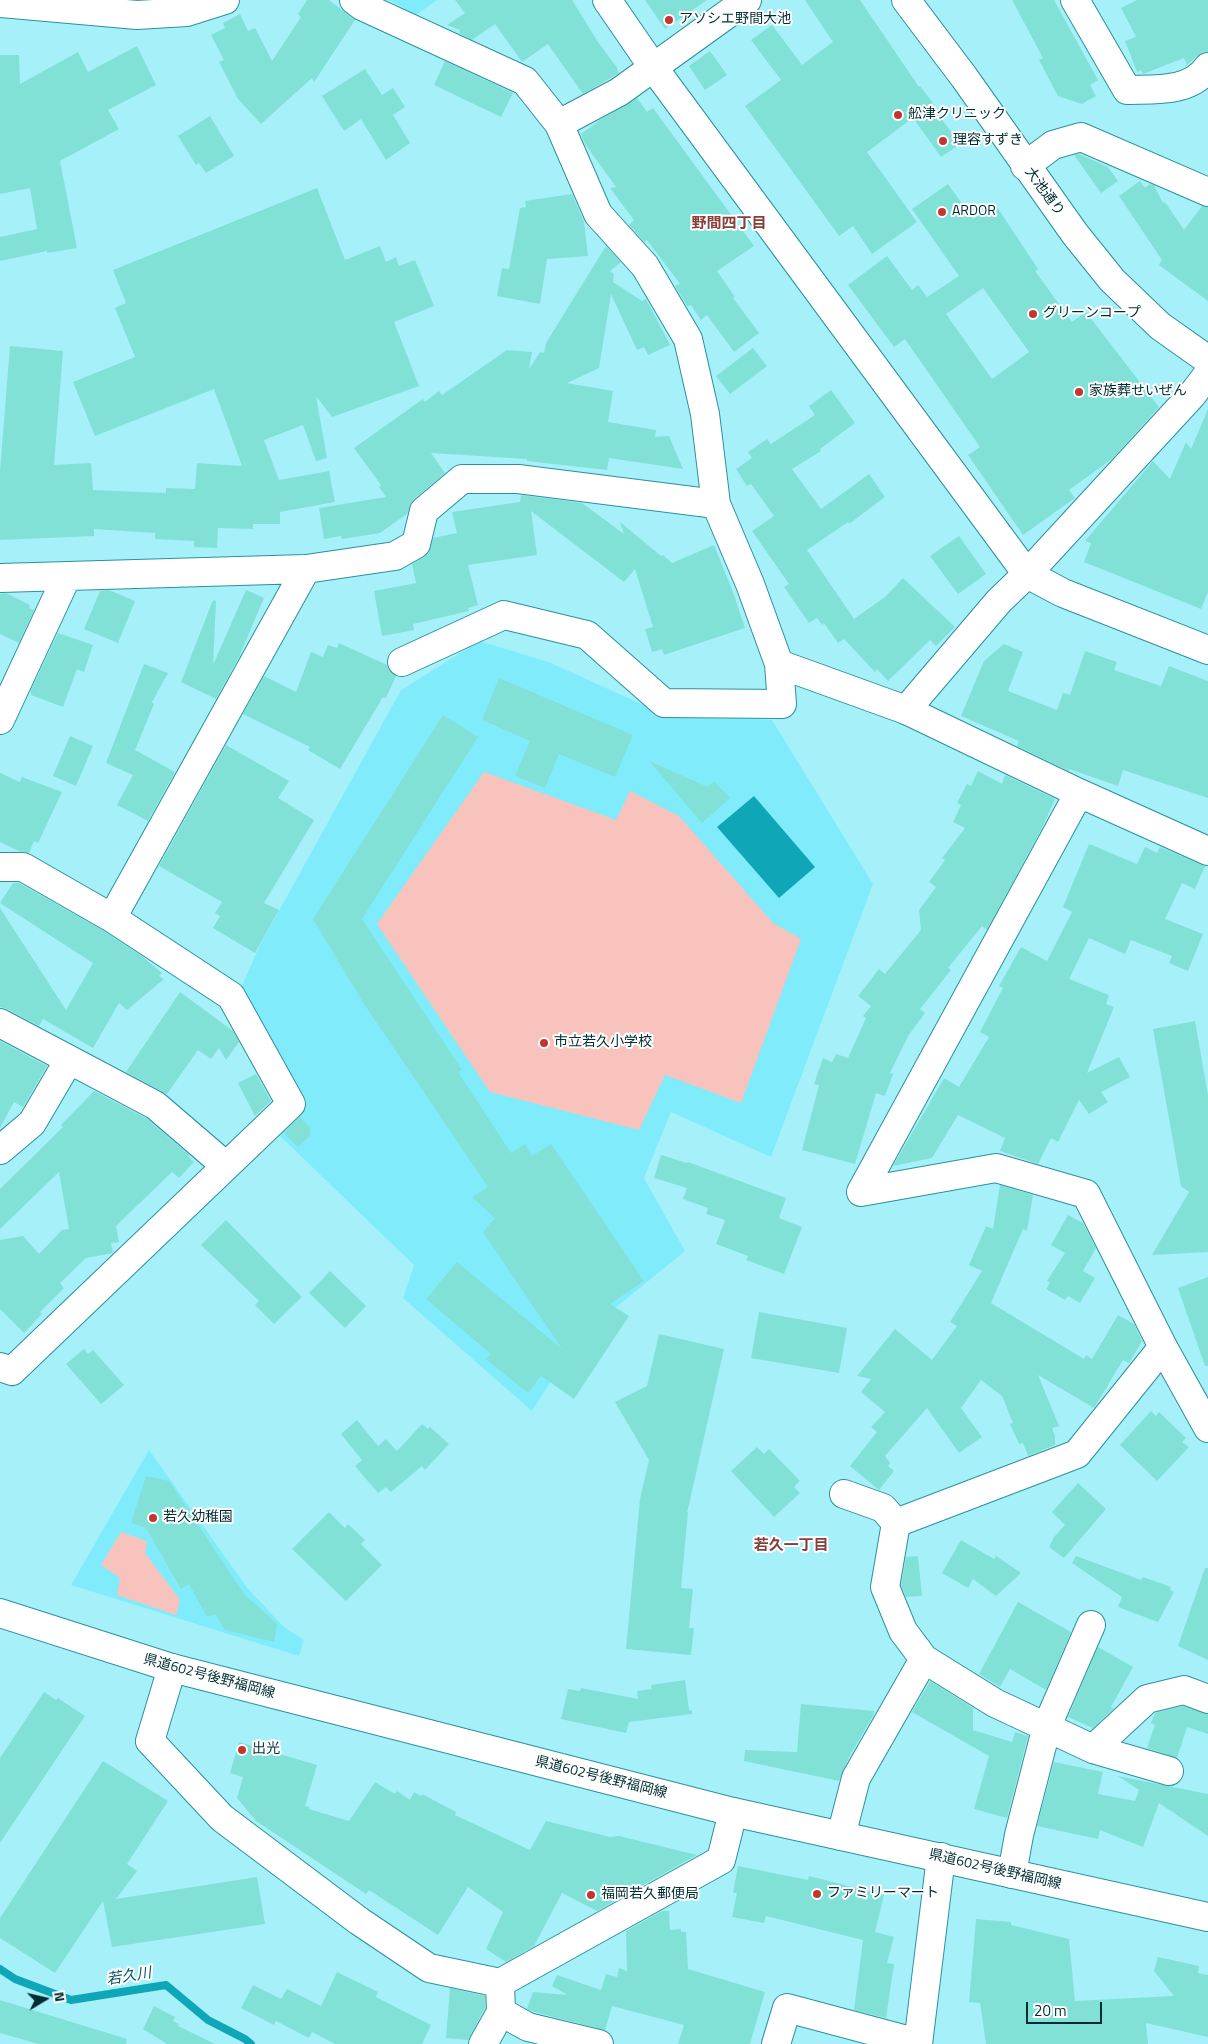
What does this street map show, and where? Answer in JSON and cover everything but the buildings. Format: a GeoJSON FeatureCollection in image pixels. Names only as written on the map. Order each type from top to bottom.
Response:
{"type":"FeatureCollection","features":[{"type":"Feature","properties":{"kind":"street"},"geometry":{"type":"LineString","coordinates":[[0,3],[137,15],[225,0]]}},
{"type":"Feature","properties":{"kind":"street"},"geometry":{"type":"LineString","coordinates":[[354,0],[362,6],[525,81],[560,124],[598,214],[645,266],[688,339],[705,414],[716,504],[750,584],[779,664],[782,704],[664,703],[587,635],[504,615],[402,662]]}},
{"type":"Feature","properties":{"kind":"street"},"geometry":{"type":"LineString","coordinates":[[607,0],[653,67],[1027,574],[1063,593],[1208,650]]}},
{"type":"Feature","properties":{"kind":"street"},"geometry":{"type":"LineString","coordinates":[[560,124],[619,92],[747,0]]}},
{"type":"Feature","properties":{"kind":"street","name":"大池通り"},"geometry":{"type":"LineString","coordinates":[[906,0],[964,77],[1074,234],[1112,280],[1160,326],[1208,360]]}},
{"type":"Feature","properties":{"kind":"street"},"geometry":{"type":"LineString","coordinates":[[1075,0],[1127,90],[1178,88],[1203,74],[1208,67]]}},
{"type":"Feature","properties":{"kind":"street"},"geometry":{"type":"LineString","coordinates":[[1025,166],[1053,145],[1081,138],[1208,192]]}},
{"type":"Feature","properties":{"kind":"street"},"geometry":{"type":"LineString","coordinates":[[906,710],[999,601],[1027,574],[1192,396],[1208,374]]}},
{"type":"Feature","properties":{"kind":"street"},"geometry":{"type":"LineString","coordinates":[[0,578],[306,569],[395,556],[416,544],[424,511],[462,479],[518,479],[716,504]]}},
{"type":"Feature","properties":{"kind":"street"},"geometry":{"type":"LineString","coordinates":[[112,918],[306,569]]}},
{"type":"Feature","properties":{"kind":"street"},"geometry":{"type":"LineString","coordinates":[[0,720],[67,576]]}},
{"type":"Feature","properties":{"kind":"street"},"geometry":{"type":"LineString","coordinates":[[779,664],[906,710],[1079,793],[1208,851]]}},
{"type":"Feature","properties":{"kind":"street"},"geometry":{"type":"LineString","coordinates":[[1079,793],[861,1192],[996,1168],[1086,1194],[1163,1347],[1197,1384],[1208,1428]]}},
{"type":"Feature","properties":{"kind":"street"},"geometry":{"type":"LineString","coordinates":[[0,867],[23,867],[112,918],[230,996],[291,1104],[4,1373]]}},
{"type":"Feature","properties":{"kind":"street"},"geometry":{"type":"LineString","coordinates":[[0,1023],[155,1105],[226,1166]]}},
{"type":"Feature","properties":{"kind":"street"},"geometry":{"type":"LineString","coordinates":[[0,1150],[32,1124],[69,1060]]}},
{"type":"Feature","properties":{"kind":"street"},"geometry":{"type":"LineString","coordinates":[[896,1523],[1077,1454],[1163,1347]]}},
{"type":"Feature","properties":{"kind":"street"},"geometry":{"type":"LineString","coordinates":[[844,1494],[883,1508],[896,1523],[886,1587],[903,1632],[924,1659],[995,1703],[1093,1748],[1169,1771]]}},
{"type":"Feature","properties":{"kind":"street","name":"県道602号後野福岡線"},"geometry":{"type":"LineString","coordinates":[[0,1613],[172,1668],[733,1812],[1208,1917]]}},
{"type":"Feature","properties":{"kind":"street"},"geometry":{"type":"LineString","coordinates":[[1012,1874],[1019,1835],[1047,1726],[1091,1625]]}},
{"type":"Feature","properties":{"kind":"street"},"geometry":{"type":"LineString","coordinates":[[841,1836],[856,1778],[924,1659]]}},
{"type":"Feature","properties":{"kind":"street"},"geometry":{"type":"LineString","coordinates":[[172,1668],[150,1741],[222,1818],[358,1921],[429,1968],[500,1983],[721,1860],[733,1812]]}},
{"type":"Feature","properties":{"kind":"street"},"geometry":{"type":"LineString","coordinates":[[1093,1748],[1147,1699],[1184,1690],[1208,1699]]}},
{"type":"Feature","properties":{"kind":"street"},"geometry":{"type":"LineString","coordinates":[[776,2044],[787,2008],[918,2044],[941,1857]]}},
{"type":"Feature","properties":{"kind":"street"},"geometry":{"type":"LineString","coordinates":[[483,2044],[500,2012],[500,1983]]}},
{"type":"Feature","properties":{"kind":"street"},"geometry":{"type":"LineString","coordinates":[[500,2012],[528,2027],[599,2044]]}},
{"type":"Feature","properties":{"kind":"shaded area"},"geometry":{"type":"Polygon","coordinates":[[[389,0],[437,0],[416,15],[389,0]]]}},
{"type":"Feature","properties":{"kind":"shaded area","name":"市立若久小学校"},"geometry":{"type":"Polygon","coordinates":[[[480,641],[551,663],[661,713],[772,720],[873,884],[771,1157],[671,1112],[644,1178],[685,1251],[577,1339],[532,1411],[403,1298],[414,1265],[280,1136],[306,1100],[242,986],[259,947],[401,690],[480,641]]]}},
{"type":"Feature","properties":{"kind":"shaded area"},"geometry":{"type":"Polygon","coordinates":[[[484,772],[616,820],[630,791],[679,816],[773,923],[801,939],[741,1103],[665,1075],[639,1130],[490,1092],[377,924],[484,772]]]}},
{"type":"Feature","properties":{"kind":"shaded area"},"geometry":{"type":"Polygon","coordinates":[[[754,796],[815,867],[779,898],[717,827],[754,796]]]}},
{"type":"Feature","properties":{"kind":"shaded area","name":"若久幼稚園"},"geometry":{"type":"Polygon","coordinates":[[[149,1450],[248,1589],[284,1627],[304,1640],[299,1656],[71,1585],[149,1450]]]}},
{"type":"Feature","properties":{"kind":"shaded area"},"geometry":{"type":"Polygon","coordinates":[[[121,1532],[147,1541],[145,1553],[180,1600],[176,1615],[117,1595],[120,1578],[101,1565],[121,1532]]]}},
{"type":"Feature","properties":{"kind":"waterway","name":"若久川"},"geometry":{"type":"LineString","coordinates":[[0,1969],[15,1979],[71,2000],[166,1985],[208,2020],[251,2044]]}},
{"type":"Feature","properties":{"kind":"place","name":"アソシエ野間大池"},"geometry":{"type":"Point","coordinates":[669,20]}},
{"type":"Feature","properties":{"kind":"place","name":"舩津クリニック"},"geometry":{"type":"Point","coordinates":[898,115]}},
{"type":"Feature","properties":{"kind":"place","name":"理容すずき"},"geometry":{"type":"Point","coordinates":[943,141]}},
{"type":"Feature","properties":{"kind":"place","name":"ARDOR"},"geometry":{"type":"Point","coordinates":[942,212]}},
{"type":"Feature","properties":{"kind":"place","name":"グリーンコープ"},"geometry":{"type":"Point","coordinates":[1033,314]}},
{"type":"Feature","properties":{"kind":"place","name":"家族葬せいぜん"},"geometry":{"type":"Point","coordinates":[1079,392]}},
{"type":"Feature","properties":{"kind":"place","name":"市立若久小学校"},"geometry":{"type":"Point","coordinates":[544,1043]}},
{"type":"Feature","properties":{"kind":"place","name":"若久幼稚園"},"geometry":{"type":"Point","coordinates":[153,1518]}},
{"type":"Feature","properties":{"kind":"place","name":"出光"},"geometry":{"type":"Point","coordinates":[242,1750]}},
{"type":"Feature","properties":{"kind":"place","name":"ファミリーマート"},"geometry":{"type":"Point","coordinates":[817,1894]}},
{"type":"Feature","properties":{"kind":"place","name":"福岡若久郵便局"},"geometry":{"type":"Point","coordinates":[591,1895]}},
{"type":"Feature","properties":{"kind":"district","name":"野間四丁目"},"geometry":{"type":"Point","coordinates":[729,224]}},
{"type":"Feature","properties":{"kind":"district","name":"若久一丁目"},"geometry":{"type":"Point","coordinates":[791,1546]}}]}
